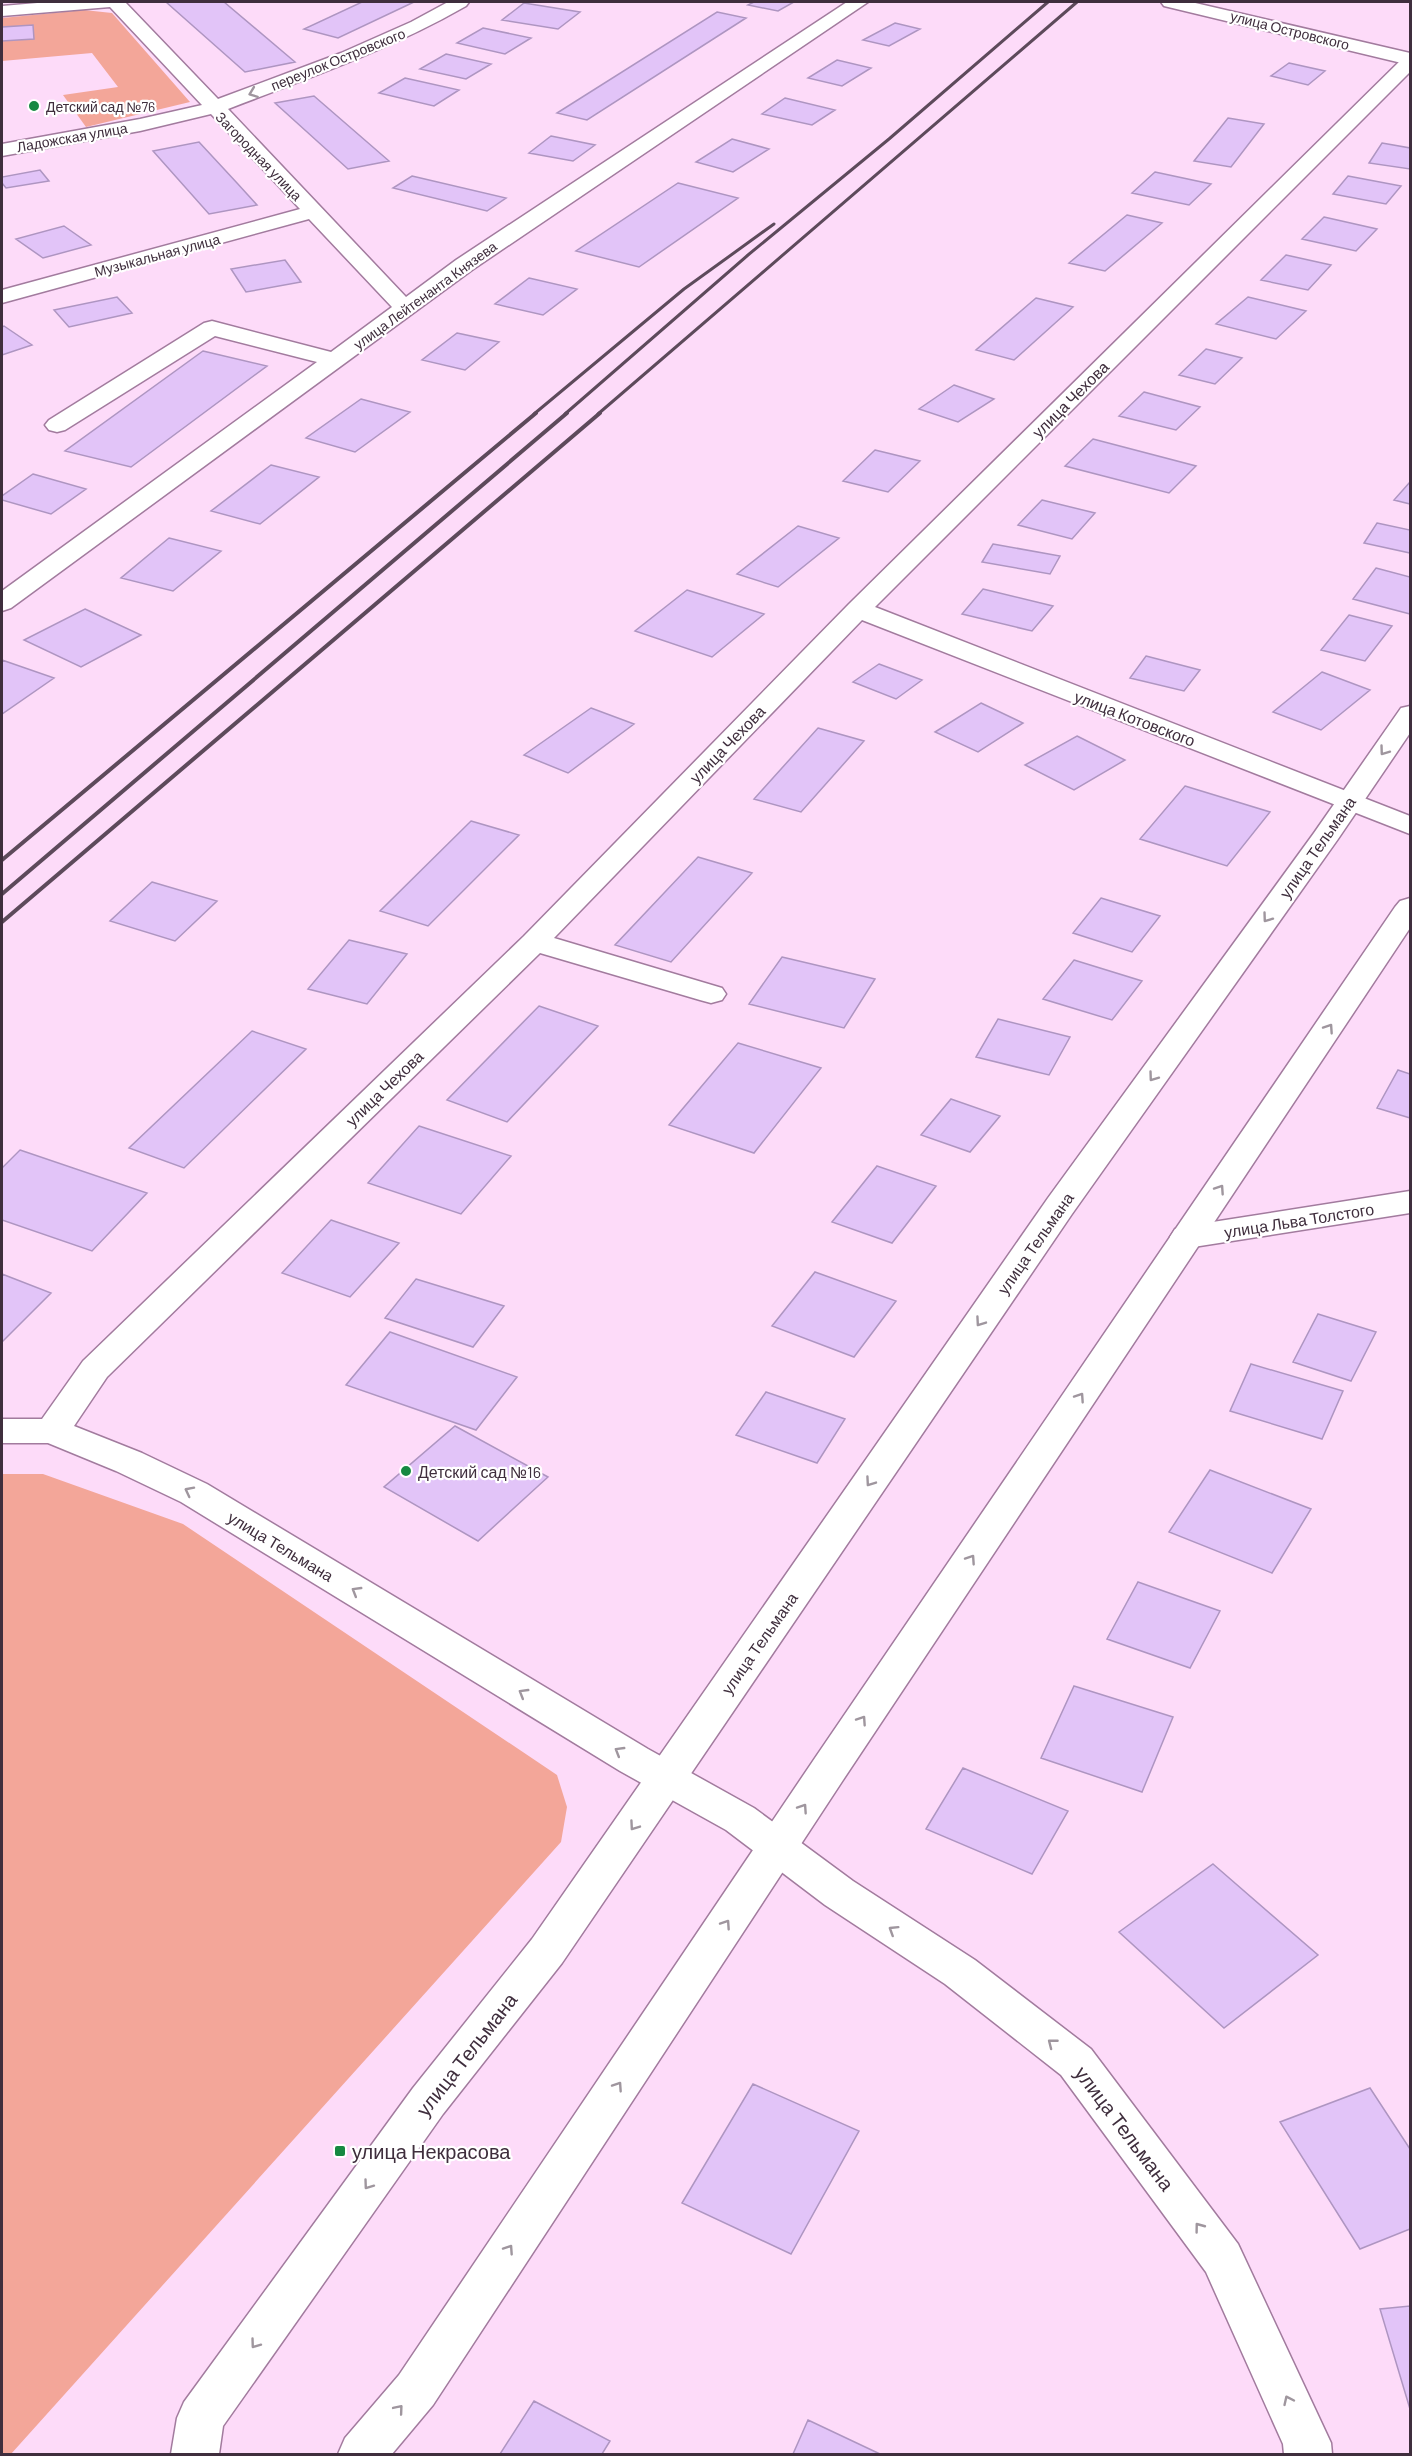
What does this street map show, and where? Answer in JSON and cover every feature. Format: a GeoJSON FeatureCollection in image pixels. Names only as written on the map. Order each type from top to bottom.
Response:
{"type":"FeatureCollection","features":[{"type":"Feature","properties":{"kind":"street"},"geometry":{"type":"LineString","coordinates":[[2,11],[109,2]]}},
{"type":"Feature","properties":{"kind":"street","name":"Загородная улица"},"geometry":{"type":"LineString","coordinates":[[115,2],[405,308]]}},
{"type":"Feature","properties":{"kind":"street","name":"переулок Островского"},"geometry":{"type":"LineString","coordinates":[[213,108],[348,57],[418,26],[460,2]]}},
{"type":"Feature","properties":{"kind":"street","name":"улица Лейтенанта Князева"},"geometry":{"type":"LineString","coordinates":[[2,603],[464,265],[859,2]]}},
{"type":"Feature","properties":{"kind":"street","name":"улица Островского"},"geometry":{"type":"LineString","coordinates":[[1170,2],[1410,61]]}},
{"type":"Feature","properties":{"kind":"street","name":"улица Чехова"},"geometry":{"type":"LineString","coordinates":[[52,1431],[95,1369],[534,942],[858,609],[1410,61]]}},
{"type":"Feature","properties":{"kind":"street","name":"Ладожская улица"},"geometry":{"type":"LineString","coordinates":[[2,150],[140,125],[213,108]]}},
{"type":"Feature","properties":{"kind":"street","name":"Музыкальная улица"},"geometry":{"type":"LineString","coordinates":[[2,297],[313,212]]}},
{"type":"Feature","properties":{"kind":"street"},"geometry":{"type":"LineString","coordinates":[[57,425],[212,328],[335,360]]}},
{"type":"Feature","properties":{"kind":"street","name":"улица Котовского"},"geometry":{"type":"LineString","coordinates":[[858,609],[1410,826]]}},
{"type":"Feature","properties":{"kind":"street","name":"улица Тельмана"},"geometry":{"type":"LineString","coordinates":[[195,2454],[201,2418],[428,2101],[547,1951],[1060,1206],[1324,839],[1410,714]]}},
{"type":"Feature","properties":{"kind":"street"},"geometry":{"type":"LineString","coordinates":[[362,2454],[416,2390],[778,1846],[1410,908]]}},
{"type":"Feature","properties":{"kind":"street"},"geometry":{"type":"LineString","coordinates":[[534,942],[711,994]]}},
{"type":"Feature","properties":{"kind":"street","name":"улица Льва Толстого"},"geometry":{"type":"LineString","coordinates":[[1187,1237],[1410,1202]]}},
{"type":"Feature","properties":{"kind":"street","name":"улица Тельмана"},"geometry":{"type":"LineString","coordinates":[[2,1431],[52,1431],[129,1462],[194,1493],[667,1778],[716,1804],[778,1846],[839,1893],[960,1972],[1076,2062],[1222,2258],[1307,2443],[1308,2454]]}},
{"type":"Feature","properties":{"kind":"shaded area"},"geometry":{"type":"Polygon","coordinates":[[[84,10],[112,13],[190,102],[86,127],[63,95],[118,87],[92,53],[2,61],[2,18],[84,10]]]}},
{"type":"Feature","properties":{"kind":"shaded area"},"geometry":{"type":"Polygon","coordinates":[[[2,1474],[43,1474],[183,1524],[557,1775],[567,1807],[561,1842],[11,2454],[2,2454],[2,1474]]]}},
{"type":"Feature","properties":{"kind":"building"},"geometry":{"type":"Polygon","coordinates":[[[166,2],[224,2],[295,62],[245,72],[166,2]]]}},
{"type":"Feature","properties":{"kind":"building"},"geometry":{"type":"Polygon","coordinates":[[[362,2],[414,2],[338,38],[304,29],[362,2]]]}},
{"type":"Feature","properties":{"kind":"building"},"geometry":{"type":"Polygon","coordinates":[[[754,2],[794,2],[778,11],[748,5],[754,2]]]}},
{"type":"Feature","properties":{"kind":"building"},"geometry":{"type":"Polygon","coordinates":[[[524,3],[580,12],[558,29],[502,20],[524,3]]]}},
{"type":"Feature","properties":{"kind":"building"},"geometry":{"type":"Polygon","coordinates":[[[717,12],[746,18],[587,120],[557,113],[717,12]]]}},
{"type":"Feature","properties":{"kind":"building"},"geometry":{"type":"Polygon","coordinates":[[[895,23],[920,29],[889,46],[863,40],[895,23]]]}},
{"type":"Feature","properties":{"kind":"building"},"geometry":{"type":"Polygon","coordinates":[[[33,25],[34,39],[2,41],[2,27],[33,25]]]}},
{"type":"Feature","properties":{"kind":"building"},"geometry":{"type":"Polygon","coordinates":[[[483,28],[531,38],[505,54],[457,43],[483,28]]]}},
{"type":"Feature","properties":{"kind":"building"},"geometry":{"type":"Polygon","coordinates":[[[446,54],[491,64],[466,79],[420,69],[446,54]]]}},
{"type":"Feature","properties":{"kind":"building"},"geometry":{"type":"Polygon","coordinates":[[[837,60],[871,68],[842,86],[808,78],[837,60]]]}},
{"type":"Feature","properties":{"kind":"building"},"geometry":{"type":"Polygon","coordinates":[[[1289,63],[1325,71],[1308,85],[1271,76],[1289,63]]]}},
{"type":"Feature","properties":{"kind":"building"},"geometry":{"type":"Polygon","coordinates":[[[405,78],[459,90],[434,106],[379,93],[405,78]]]}},
{"type":"Feature","properties":{"kind":"building"},"geometry":{"type":"Polygon","coordinates":[[[314,96],[389,161],[348,169],[275,103],[314,96]]]}},
{"type":"Feature","properties":{"kind":"building"},"geometry":{"type":"Polygon","coordinates":[[[785,98],[835,110],[812,125],[762,114],[785,98]]]}},
{"type":"Feature","properties":{"kind":"building"},"geometry":{"type":"Polygon","coordinates":[[[1228,118],[1264,124],[1231,167],[1194,161],[1228,118]]]}},
{"type":"Feature","properties":{"kind":"building"},"geometry":{"type":"Polygon","coordinates":[[[551,136],[595,145],[573,161],[529,153],[551,136]]]}},
{"type":"Feature","properties":{"kind":"building"},"geometry":{"type":"Polygon","coordinates":[[[732,139],[769,149],[733,172],[696,162],[732,139]]]}},
{"type":"Feature","properties":{"kind":"building"},"geometry":{"type":"Polygon","coordinates":[[[199,142],[257,205],[209,214],[153,151],[199,142]]]}},
{"type":"Feature","properties":{"kind":"building"},"geometry":{"type":"Polygon","coordinates":[[[1382,143],[1410,148],[1410,169],[1369,163],[1382,143]]]}},
{"type":"Feature","properties":{"kind":"building"},"geometry":{"type":"Polygon","coordinates":[[[40,170],[49,181],[6,188],[2,183],[2,177],[40,170]]]}},
{"type":"Feature","properties":{"kind":"building"},"geometry":{"type":"Polygon","coordinates":[[[1155,172],[1211,184],[1189,205],[1132,193],[1155,172]]]}},
{"type":"Feature","properties":{"kind":"building"},"geometry":{"type":"Polygon","coordinates":[[[412,176],[506,198],[487,211],[393,188],[412,176]]]}},
{"type":"Feature","properties":{"kind":"building"},"geometry":{"type":"Polygon","coordinates":[[[1348,176],[1401,186],[1386,204],[1333,194],[1348,176]]]}},
{"type":"Feature","properties":{"kind":"building"},"geometry":{"type":"Polygon","coordinates":[[[678,183],[738,198],[639,267],[576,251],[678,183]]]}},
{"type":"Feature","properties":{"kind":"building"},"geometry":{"type":"Polygon","coordinates":[[[1127,215],[1162,223],[1105,271],[1069,263],[1127,215]]]}},
{"type":"Feature","properties":{"kind":"building"},"geometry":{"type":"Polygon","coordinates":[[[1324,217],[1377,229],[1356,251],[1302,239],[1324,217]]]}},
{"type":"Feature","properties":{"kind":"building"},"geometry":{"type":"Polygon","coordinates":[[[64,226],[91,245],[43,258],[16,239],[64,226]]]}},
{"type":"Feature","properties":{"kind":"building"},"geometry":{"type":"Polygon","coordinates":[[[1286,255],[1331,265],[1308,290],[1261,280],[1286,255]]]}},
{"type":"Feature","properties":{"kind":"building"},"geometry":{"type":"Polygon","coordinates":[[[285,260],[301,282],[246,292],[231,269],[285,260]]]}},
{"type":"Feature","properties":{"kind":"building"},"geometry":{"type":"Polygon","coordinates":[[[529,278],[577,289],[543,315],[495,304],[529,278]]]}},
{"type":"Feature","properties":{"kind":"building"},"geometry":{"type":"Polygon","coordinates":[[[117,297],[132,313],[69,327],[54,310],[117,297]]]}},
{"type":"Feature","properties":{"kind":"building"},"geometry":{"type":"Polygon","coordinates":[[[1248,297],[1306,311],[1276,339],[1216,324],[1248,297]]]}},
{"type":"Feature","properties":{"kind":"building"},"geometry":{"type":"Polygon","coordinates":[[[1036,298],[1073,307],[1014,360],[976,350],[1036,298]]]}},
{"type":"Feature","properties":{"kind":"building"},"geometry":{"type":"Polygon","coordinates":[[[4,326],[32,345],[2,355],[2,327],[4,326]]]}},
{"type":"Feature","properties":{"kind":"building"},"geometry":{"type":"Polygon","coordinates":[[[457,333],[499,342],[465,370],[422,360],[457,333]]]}},
{"type":"Feature","properties":{"kind":"building"},"geometry":{"type":"Polygon","coordinates":[[[1206,349],[1242,358],[1215,384],[1179,375],[1206,349]]]}},
{"type":"Feature","properties":{"kind":"building"},"geometry":{"type":"Polygon","coordinates":[[[203,351],[267,366],[131,467],[65,451],[203,351]]]}},
{"type":"Feature","properties":{"kind":"building"},"geometry":{"type":"Polygon","coordinates":[[[954,385],[994,399],[958,422],[919,409],[954,385]]]}},
{"type":"Feature","properties":{"kind":"building"},"geometry":{"type":"Polygon","coordinates":[[[1144,392],[1200,407],[1176,430],[1119,416],[1144,392]]]}},
{"type":"Feature","properties":{"kind":"building"},"geometry":{"type":"Polygon","coordinates":[[[361,399],[410,412],[355,452],[306,438],[361,399]]]}},
{"type":"Feature","properties":{"kind":"building"},"geometry":{"type":"Polygon","coordinates":[[[1093,439],[1196,466],[1169,493],[1065,466],[1093,439]]]}},
{"type":"Feature","properties":{"kind":"building"},"geometry":{"type":"Polygon","coordinates":[[[875,450],[920,461],[888,492],[843,481],[875,450]]]}},
{"type":"Feature","properties":{"kind":"building"},"geometry":{"type":"Polygon","coordinates":[[[271,465],[319,477],[260,524],[211,511],[271,465]]]}},
{"type":"Feature","properties":{"kind":"building"},"geometry":{"type":"Polygon","coordinates":[[[33,474],[86,489],[51,514],[2,500],[2,496],[33,474]]]}},
{"type":"Feature","properties":{"kind":"building"},"geometry":{"type":"Polygon","coordinates":[[[1410,482],[1410,504],[1394,500],[1410,482]]]}},
{"type":"Feature","properties":{"kind":"building"},"geometry":{"type":"Polygon","coordinates":[[[1042,500],[1095,513],[1072,539],[1018,525],[1042,500]]]}},
{"type":"Feature","properties":{"kind":"building"},"geometry":{"type":"Polygon","coordinates":[[[1377,523],[1410,530],[1410,553],[1364,543],[1377,523]]]}},
{"type":"Feature","properties":{"kind":"building"},"geometry":{"type":"Polygon","coordinates":[[[798,526],[839,538],[778,587],[737,574],[798,526]]]}},
{"type":"Feature","properties":{"kind":"building"},"geometry":{"type":"Polygon","coordinates":[[[169,538],[221,551],[173,591],[121,578],[169,538]]]}},
{"type":"Feature","properties":{"kind":"building"},"geometry":{"type":"Polygon","coordinates":[[[993,544],[1060,556],[1050,574],[982,562],[993,544]]]}},
{"type":"Feature","properties":{"kind":"building"},"geometry":{"type":"Polygon","coordinates":[[[1376,568],[1410,577],[1410,614],[1353,599],[1376,568]]]}},
{"type":"Feature","properties":{"kind":"building"},"geometry":{"type":"Polygon","coordinates":[[[983,589],[1053,606],[1032,631],[962,614],[983,589]]]}},
{"type":"Feature","properties":{"kind":"building"},"geometry":{"type":"Polygon","coordinates":[[[687,590],[764,614],[712,657],[635,631],[687,590]]]}},
{"type":"Feature","properties":{"kind":"building"},"geometry":{"type":"Polygon","coordinates":[[[85,609],[141,635],[81,667],[24,640],[85,609]]]}},
{"type":"Feature","properties":{"kind":"building"},"geometry":{"type":"Polygon","coordinates":[[[1349,615],[1392,626],[1365,661],[1321,650],[1349,615]]]}},
{"type":"Feature","properties":{"kind":"building"},"geometry":{"type":"Polygon","coordinates":[[[1146,656],[1200,670],[1184,691],[1130,678],[1146,656]]]}},
{"type":"Feature","properties":{"kind":"building"},"geometry":{"type":"Polygon","coordinates":[[[2,660],[54,678],[2,714],[2,660]]]}},
{"type":"Feature","properties":{"kind":"building"},"geometry":{"type":"Polygon","coordinates":[[[879,664],[922,680],[896,699],[853,682],[879,664]]]}},
{"type":"Feature","properties":{"kind":"building"},"geometry":{"type":"Polygon","coordinates":[[[1322,672],[1370,690],[1321,730],[1273,712],[1322,672]]]}},
{"type":"Feature","properties":{"kind":"building"},"geometry":{"type":"Polygon","coordinates":[[[981,703],[1023,723],[978,752],[935,732],[981,703]]]}},
{"type":"Feature","properties":{"kind":"building"},"geometry":{"type":"Polygon","coordinates":[[[591,708],[634,724],[568,773],[524,755],[591,708]]]}},
{"type":"Feature","properties":{"kind":"building"},"geometry":{"type":"Polygon","coordinates":[[[818,728],[864,741],[801,812],[754,799],[818,728]]]}},
{"type":"Feature","properties":{"kind":"building"},"geometry":{"type":"Polygon","coordinates":[[[1077,736],[1125,760],[1074,790],[1025,765],[1077,736]]]}},
{"type":"Feature","properties":{"kind":"building"},"geometry":{"type":"Polygon","coordinates":[[[1185,786],[1270,812],[1227,866],[1140,839],[1185,786]]]}},
{"type":"Feature","properties":{"kind":"building"},"geometry":{"type":"Polygon","coordinates":[[[471,821],[519,835],[428,926],[380,911],[471,821]]]}},
{"type":"Feature","properties":{"kind":"building"},"geometry":{"type":"Polygon","coordinates":[[[698,857],[752,873],[671,962],[615,945],[698,857]]]}},
{"type":"Feature","properties":{"kind":"building"},"geometry":{"type":"Polygon","coordinates":[[[152,882],[217,901],[175,941],[110,921],[152,882]]]}},
{"type":"Feature","properties":{"kind":"building"},"geometry":{"type":"Polygon","coordinates":[[[1101,898],[1160,916],[1132,952],[1073,933],[1101,898]]]}},
{"type":"Feature","properties":{"kind":"building"},"geometry":{"type":"Polygon","coordinates":[[[349,940],[407,954],[367,1004],[308,989],[349,940]]]}},
{"type":"Feature","properties":{"kind":"building"},"geometry":{"type":"Polygon","coordinates":[[[782,957],[875,979],[844,1028],[749,1004],[782,957]]]}},
{"type":"Feature","properties":{"kind":"building"},"geometry":{"type":"Polygon","coordinates":[[[1074,960],[1142,981],[1112,1020],[1043,999],[1074,960]]]}},
{"type":"Feature","properties":{"kind":"building"},"geometry":{"type":"Polygon","coordinates":[[[539,1006],[598,1026],[507,1122],[447,1100],[539,1006]]]}},
{"type":"Feature","properties":{"kind":"building"},"geometry":{"type":"Polygon","coordinates":[[[998,1019],[1070,1037],[1049,1075],[976,1057],[998,1019]]]}},
{"type":"Feature","properties":{"kind":"building"},"geometry":{"type":"Polygon","coordinates":[[[252,1031],[306,1049],[184,1168],[129,1148],[252,1031]]]}},
{"type":"Feature","properties":{"kind":"building"},"geometry":{"type":"Polygon","coordinates":[[[738,1043],[821,1068],[754,1153],[669,1125],[738,1043]]]}},
{"type":"Feature","properties":{"kind":"building"},"geometry":{"type":"Polygon","coordinates":[[[1398,1070],[1410,1074],[1410,1118],[1377,1108],[1398,1070]]]}},
{"type":"Feature","properties":{"kind":"building"},"geometry":{"type":"Polygon","coordinates":[[[951,1099],[1000,1116],[970,1152],[921,1135],[951,1099]]]}},
{"type":"Feature","properties":{"kind":"building"},"geometry":{"type":"Polygon","coordinates":[[[419,1126],[511,1156],[461,1214],[368,1183],[419,1126]]]}},
{"type":"Feature","properties":{"kind":"building"},"geometry":{"type":"Polygon","coordinates":[[[20,1150],[147,1193],[92,1251],[2,1220],[2,1168],[20,1150]]]}},
{"type":"Feature","properties":{"kind":"building"},"geometry":{"type":"Polygon","coordinates":[[[877,1166],[936,1186],[892,1243],[832,1222],[877,1166]]]}},
{"type":"Feature","properties":{"kind":"building"},"geometry":{"type":"Polygon","coordinates":[[[331,1220],[399,1243],[350,1297],[282,1273],[331,1220]]]}},
{"type":"Feature","properties":{"kind":"building"},"geometry":{"type":"Polygon","coordinates":[[[815,1272],[896,1301],[854,1357],[772,1326],[815,1272]]]}},
{"type":"Feature","properties":{"kind":"building"},"geometry":{"type":"Polygon","coordinates":[[[2,1274],[51,1293],[2,1342],[2,1274]]]}},
{"type":"Feature","properties":{"kind":"building"},"geometry":{"type":"Polygon","coordinates":[[[416,1279],[504,1306],[473,1347],[385,1318],[416,1279]]]}},
{"type":"Feature","properties":{"kind":"building"},"geometry":{"type":"Polygon","coordinates":[[[1318,1314],[1376,1332],[1351,1381],[1293,1362],[1318,1314]]]}},
{"type":"Feature","properties":{"kind":"building"},"geometry":{"type":"Polygon","coordinates":[[[390,1332],[517,1377],[476,1430],[346,1385],[390,1332]]]}},
{"type":"Feature","properties":{"kind":"building"},"geometry":{"type":"Polygon","coordinates":[[[1251,1364],[1343,1391],[1322,1439],[1230,1411],[1251,1364]]]}},
{"type":"Feature","properties":{"kind":"building"},"geometry":{"type":"Polygon","coordinates":[[[766,1392],[845,1419],[817,1463],[736,1435],[766,1392]]]}},
{"type":"Feature","properties":{"kind":"building"},"geometry":{"type":"Polygon","coordinates":[[[455,1426],[548,1477],[478,1541],[384,1487],[455,1426]]]}},
{"type":"Feature","properties":{"kind":"building"},"geometry":{"type":"Polygon","coordinates":[[[1210,1470],[1311,1509],[1272,1573],[1169,1532],[1210,1470]]]}},
{"type":"Feature","properties":{"kind":"building"},"geometry":{"type":"Polygon","coordinates":[[[1138,1582],[1220,1611],[1190,1668],[1107,1639],[1138,1582]]]}},
{"type":"Feature","properties":{"kind":"building"},"geometry":{"type":"Polygon","coordinates":[[[1074,1686],[1173,1717],[1142,1792],[1041,1758],[1074,1686]]]}},
{"type":"Feature","properties":{"kind":"building"},"geometry":{"type":"Polygon","coordinates":[[[963,1768],[1068,1811],[1032,1874],[926,1829],[963,1768]]]}},
{"type":"Feature","properties":{"kind":"building"},"geometry":{"type":"Polygon","coordinates":[[[1213,1864],[1318,1955],[1224,2028],[1119,1932],[1213,1864]]]}},
{"type":"Feature","properties":{"kind":"building"},"geometry":{"type":"Polygon","coordinates":[[[753,2084],[859,2131],[791,2254],[682,2203],[753,2084]]]}},
{"type":"Feature","properties":{"kind":"building"},"geometry":{"type":"Polygon","coordinates":[[[1370,2088],[1410,2149],[1410,2229],[1360,2249],[1280,2122],[1370,2088]]]}},
{"type":"Feature","properties":{"kind":"building"},"geometry":{"type":"Polygon","coordinates":[[[1410,2306],[1410,2409],[1380,2309],[1410,2306]]]}},
{"type":"Feature","properties":{"kind":"building"},"geometry":{"type":"Polygon","coordinates":[[[534,2401],[610,2441],[602,2454],[500,2454],[534,2401]]]}},
{"type":"Feature","properties":{"kind":"building"},"geometry":{"type":"Polygon","coordinates":[[[808,2420],[880,2454],[793,2454],[808,2420]]]}},
{"type":"Feature","properties":{"kind":"railway"},"geometry":{"type":"LineString","coordinates":[[565,414],[748,255],[889,139],[1048,2]]}},
{"type":"Feature","properties":{"kind":"railway"},"geometry":{"type":"LineString","coordinates":[[598,414],[1077,2]]}},
{"type":"Feature","properties":{"kind":"railway"},"geometry":{"type":"LineString","coordinates":[[534,414],[684,289],[774,224]]}},
{"type":"Feature","properties":{"kind":"railway"},"geometry":{"type":"LineString","coordinates":[[2,860],[536,413]]}},
{"type":"Feature","properties":{"kind":"railway"},"geometry":{"type":"LineString","coordinates":[[2,894],[567,413]]}},
{"type":"Feature","properties":{"kind":"railway"},"geometry":{"type":"LineString","coordinates":[[2,922],[600,413]]}},
{"type":"Feature","properties":{"kind":"place","name":"Детский сад №76"},"geometry":{"type":"Point","coordinates":[34,106]}},
{"type":"Feature","properties":{"kind":"place","name":"Детский сад №16"},"geometry":{"type":"Point","coordinates":[406,1471]}},
{"type":"Feature","properties":{"kind":"place","name":"улица Некрасова"},"geometry":{"type":"Point","coordinates":[340,2151]}}]}
